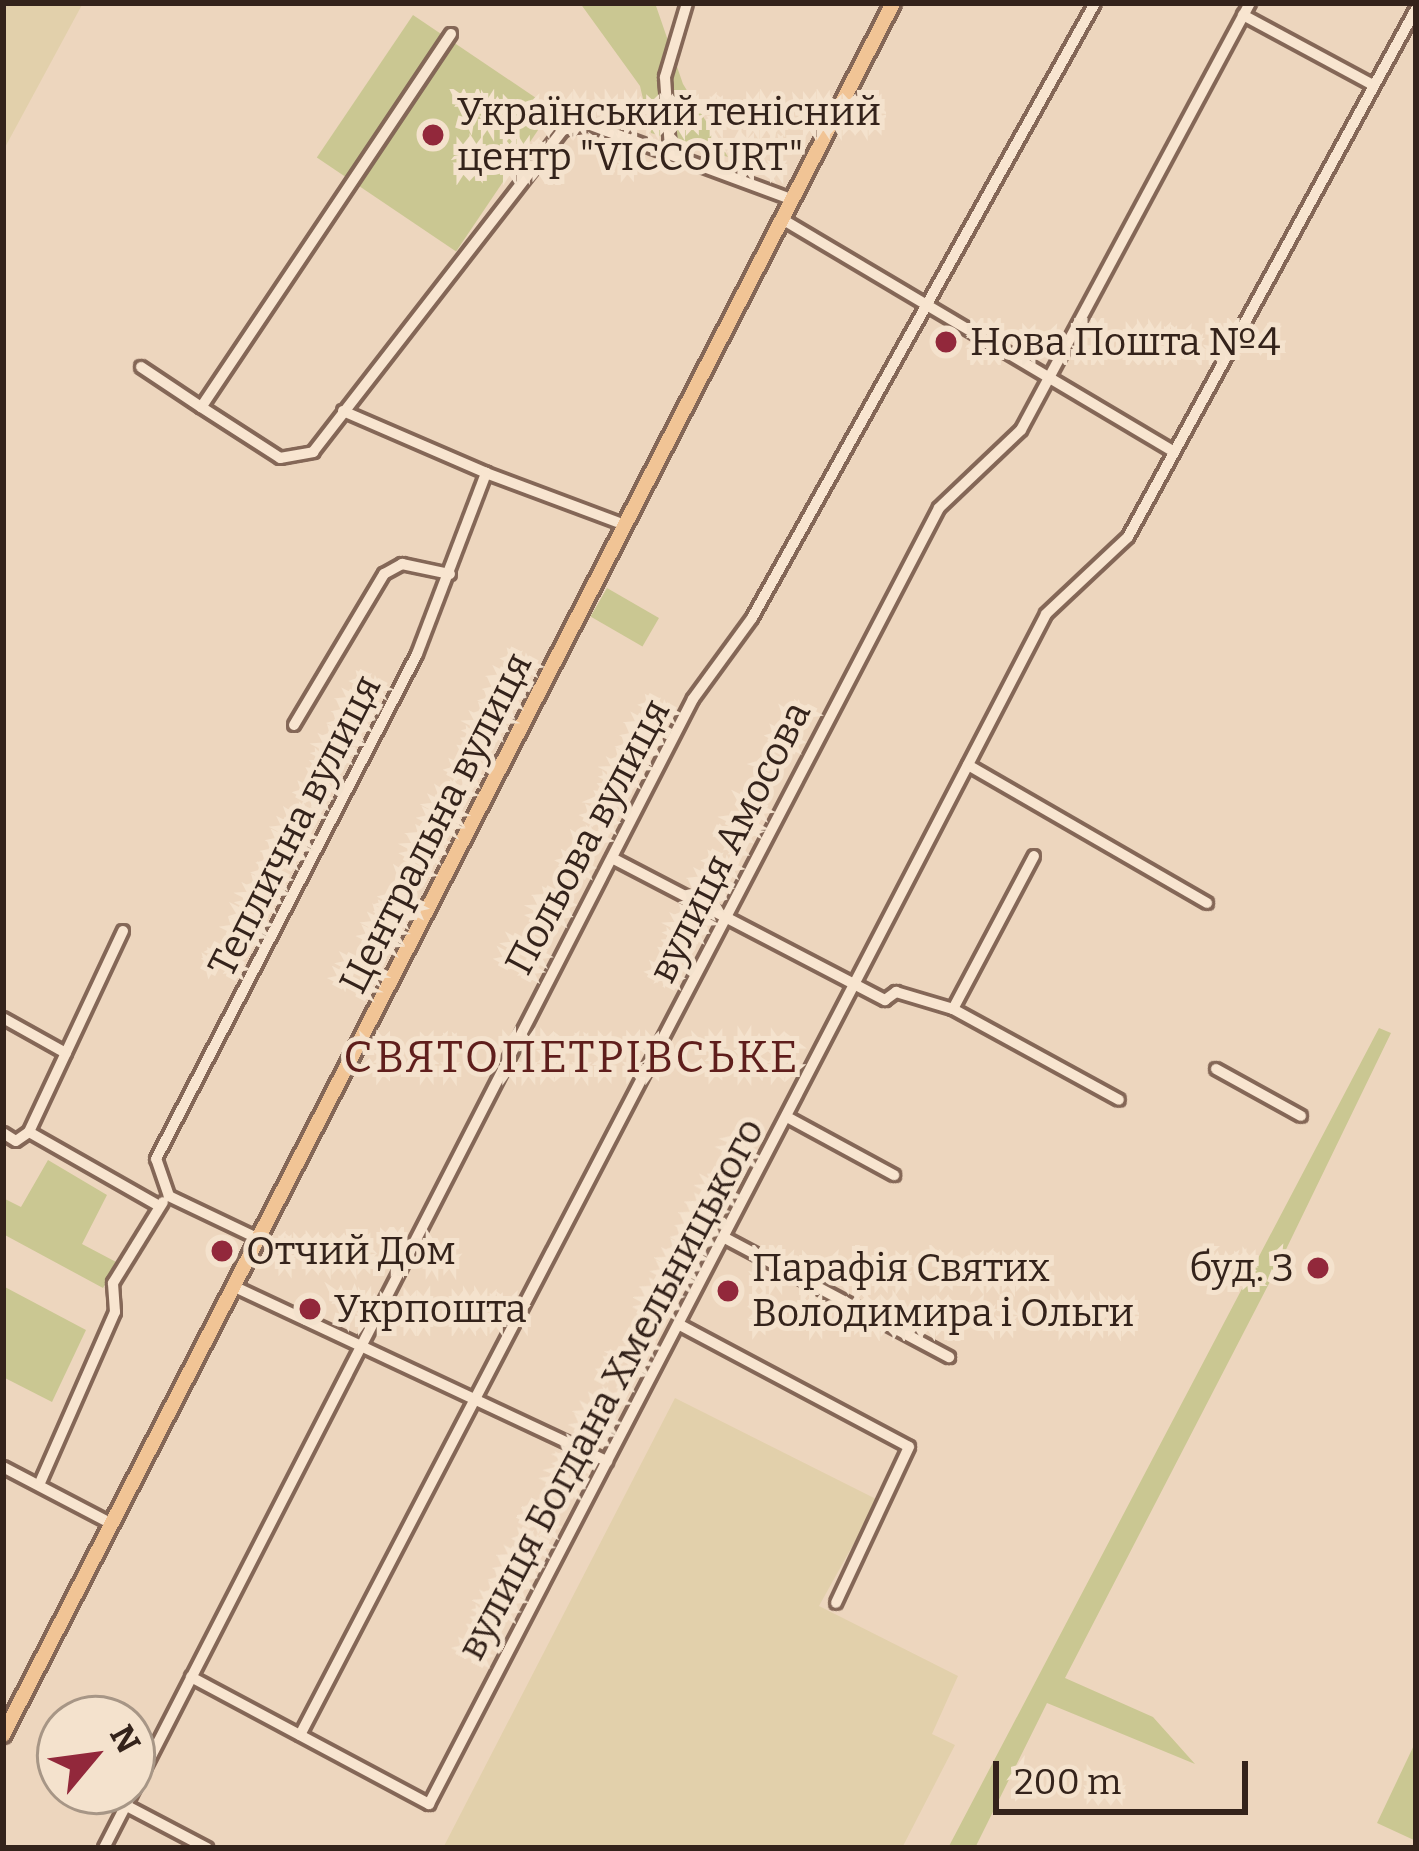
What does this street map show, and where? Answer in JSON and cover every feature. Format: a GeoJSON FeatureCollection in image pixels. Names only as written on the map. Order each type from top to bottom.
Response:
{"type":"FeatureCollection","features":[{"type":"Feature","properties":{"kind":"main road","name":"Центральна вулиця"},"geometry":{"type":"LineString","coordinates":[[3,1735],[893,3]]}},
{"type":"Feature","properties":{"kind":"street"},"geometry":{"type":"LineString","coordinates":[[670,149],[665,77],[684,9],[674,3]]}},
{"type":"Feature","properties":{"kind":"street","name":"Польова вулиця"},"geometry":{"type":"LineString","coordinates":[[156,1744],[354,1344],[612,858],[1095,3]]}},
{"type":"Feature","properties":{"kind":"street","name":"вулиця Богдана Хмельницького"},"geometry":{"type":"LineString","coordinates":[[300,1735],[429,1804],[1052,604],[1128,537],[1416,8]]}},
{"type":"Feature","properties":{"kind":"street"},"geometry":{"type":"LineString","coordinates":[[1246,9],[1371,84]]}},
{"type":"Feature","properties":{"kind":"street","name":"вулиця Амосова"},"geometry":{"type":"LineString","coordinates":[[300,1735],[939,508],[1012,445],[1246,9]]}},
{"type":"Feature","properties":{"kind":"street"},"geometry":{"type":"LineString","coordinates":[[201,407],[451,34]]}},
{"type":"Feature","properties":{"kind":"street"},"geometry":{"type":"LineString","coordinates":[[141,368],[289,461],[313,452],[563,130],[588,124],[670,149],[793,200]]}},
{"type":"Feature","properties":{"kind":"street"},"geometry":{"type":"LineString","coordinates":[[782,219],[1046,383],[1173,451]]}},
{"type":"Feature","properties":{"kind":"street"},"geometry":{"type":"LineString","coordinates":[[343,411],[486,473],[625,525]]}},
{"type":"Feature","properties":{"kind":"street","name":"Теплична вулиця"},"geometry":{"type":"LineString","coordinates":[[169,1196],[156,1159],[450,574],[486,473]]}},
{"type":"Feature","properties":{"kind":"street"},"geometry":{"type":"LineString","coordinates":[[294,725],[384,574],[402,564],[450,574]]}},
{"type":"Feature","properties":{"kind":"street"},"geometry":{"type":"LineString","coordinates":[[968,765],[1207,903]]}},
{"type":"Feature","properties":{"kind":"street"},"geometry":{"type":"LineString","coordinates":[[953,1009],[1034,856]]}},
{"type":"Feature","properties":{"kind":"street"},"geometry":{"type":"LineString","coordinates":[[612,858],[854,983],[953,1009],[1119,1100]]}},
{"type":"Feature","properties":{"kind":"street"},"geometry":{"type":"LineString","coordinates":[[3,1133],[16,1141],[28,1132],[123,931]]}},
{"type":"Feature","properties":{"kind":"street"},"geometry":{"type":"LineString","coordinates":[[3,1018],[66,1053]]}},
{"type":"Feature","properties":{"kind":"street"},"geometry":{"type":"LineString","coordinates":[[1216,1069],[1301,1116]]}},
{"type":"Feature","properties":{"kind":"street"},"geometry":{"type":"LineString","coordinates":[[787,1118],[895,1174]]}},
{"type":"Feature","properties":{"kind":"street"},"geometry":{"type":"LineString","coordinates":[[28,1132],[159,1206]]}},
{"type":"Feature","properties":{"kind":"street"},"geometry":{"type":"LineString","coordinates":[[38,1485],[116,1312],[113,1283],[159,1206],[169,1196],[260,1239]]}},
{"type":"Feature","properties":{"kind":"street"},"geometry":{"type":"LineString","coordinates":[[725,1238],[949,1357]]}},
{"type":"Feature","properties":{"kind":"street"},"geometry":{"type":"LineString","coordinates":[[235,1287],[354,1344],[477,1394],[607,1461]]}},
{"type":"Feature","properties":{"kind":"street"},"geometry":{"type":"LineString","coordinates":[[680,1325],[909,1448],[836,1603]]}},
{"type":"Feature","properties":{"kind":"street"},"geometry":{"type":"LineString","coordinates":[[3,1467],[112,1524]]}},
{"type":"Feature","properties":{"kind":"street"},"geometry":{"type":"LineString","coordinates":[[191,1677],[300,1735]]}},
{"type":"Feature","properties":{"kind":"street","name":"Польова вулиця"},"geometry":{"type":"LineString","coordinates":[[104,1848],[120,1815]]}},
{"type":"Feature","properties":{"kind":"street"},"geometry":{"type":"LineString","coordinates":[[146,1815],[207,1848]]}},
{"type":"Feature","properties":{"kind":"shaded area"},"geometry":{"type":"Polygon","coordinates":[[[3,3],[83,3],[3,151],[3,3]]]}},
{"type":"Feature","properties":{"kind":"shaded area"},"geometry":{"type":"Polygon","coordinates":[[[580,3],[655,3],[683,84],[728,157],[651,133],[640,86],[580,3]]]}},
{"type":"Feature","properties":{"kind":"shaded area","name":"Український тенісний центр \"VICCOURT\""},"geometry":{"type":"Polygon","coordinates":[[[413,15],[552,109],[456,252],[317,158],[413,15]]]}},
{"type":"Feature","properties":{"kind":"shaded area"},"geometry":{"type":"Polygon","coordinates":[[[607,588],[659,618],[642,647],[590,617],[607,588]]]}},
{"type":"Feature","properties":{"kind":"shaded area"},"geometry":{"type":"Polygon","coordinates":[[[1379,1028],[1391,1033],[1277,1268],[1065,1678],[1153,1717],[1195,1764],[1047,1703],[975,1848],[948,1848],[1379,1028]]]}},
{"type":"Feature","properties":{"kind":"shaded area"},"geometry":{"type":"Polygon","coordinates":[[[48,1160],[107,1195],[82,1244],[118,1263],[103,1288],[3,1234],[3,1198],[21,1207],[48,1160]]]}},
{"type":"Feature","properties":{"kind":"shaded area"},"geometry":{"type":"Polygon","coordinates":[[[3,1286],[86,1330],[52,1402],[3,1377],[3,1286]]]}},
{"type":"Feature","properties":{"kind":"shaded area"},"geometry":{"type":"Polygon","coordinates":[[[675,1398],[878,1500],[819,1606],[958,1676],[932,1734],[955,1745],[902,1848],[443,1848],[675,1398]]]}},
{"type":"Feature","properties":{"kind":"shaded area"},"geometry":{"type":"Polygon","coordinates":[[[1416,1741],[1416,1841],[1377,1823],[1416,1741]]]}},
{"type":"Feature","properties":{"kind":"place","name":"Український тенісний центр \"VICCOURT\""},"geometry":{"type":"Point","coordinates":[433,135]}},
{"type":"Feature","properties":{"kind":"place","name":"Нова Пошта №4"},"geometry":{"type":"Point","coordinates":[946,342]}},
{"type":"Feature","properties":{"kind":"place","name":"Отчий Дом"},"geometry":{"type":"Point","coordinates":[222,1251]}},
{"type":"Feature","properties":{"kind":"place","name":"буд. 3"},"geometry":{"type":"Point","coordinates":[1318,1268]}},
{"type":"Feature","properties":{"kind":"place","name":"Парафія Святих Володимира і Ольги"},"geometry":{"type":"Point","coordinates":[728,1291]}},
{"type":"Feature","properties":{"kind":"place","name":"Укрпошта"},"geometry":{"type":"Point","coordinates":[310,1309]}},
{"type":"Feature","properties":{"kind":"district","name":"СВЯТОПЕТРІВСЬКЕ"},"geometry":{"type":"Point","coordinates":[572,1058]}}]}
